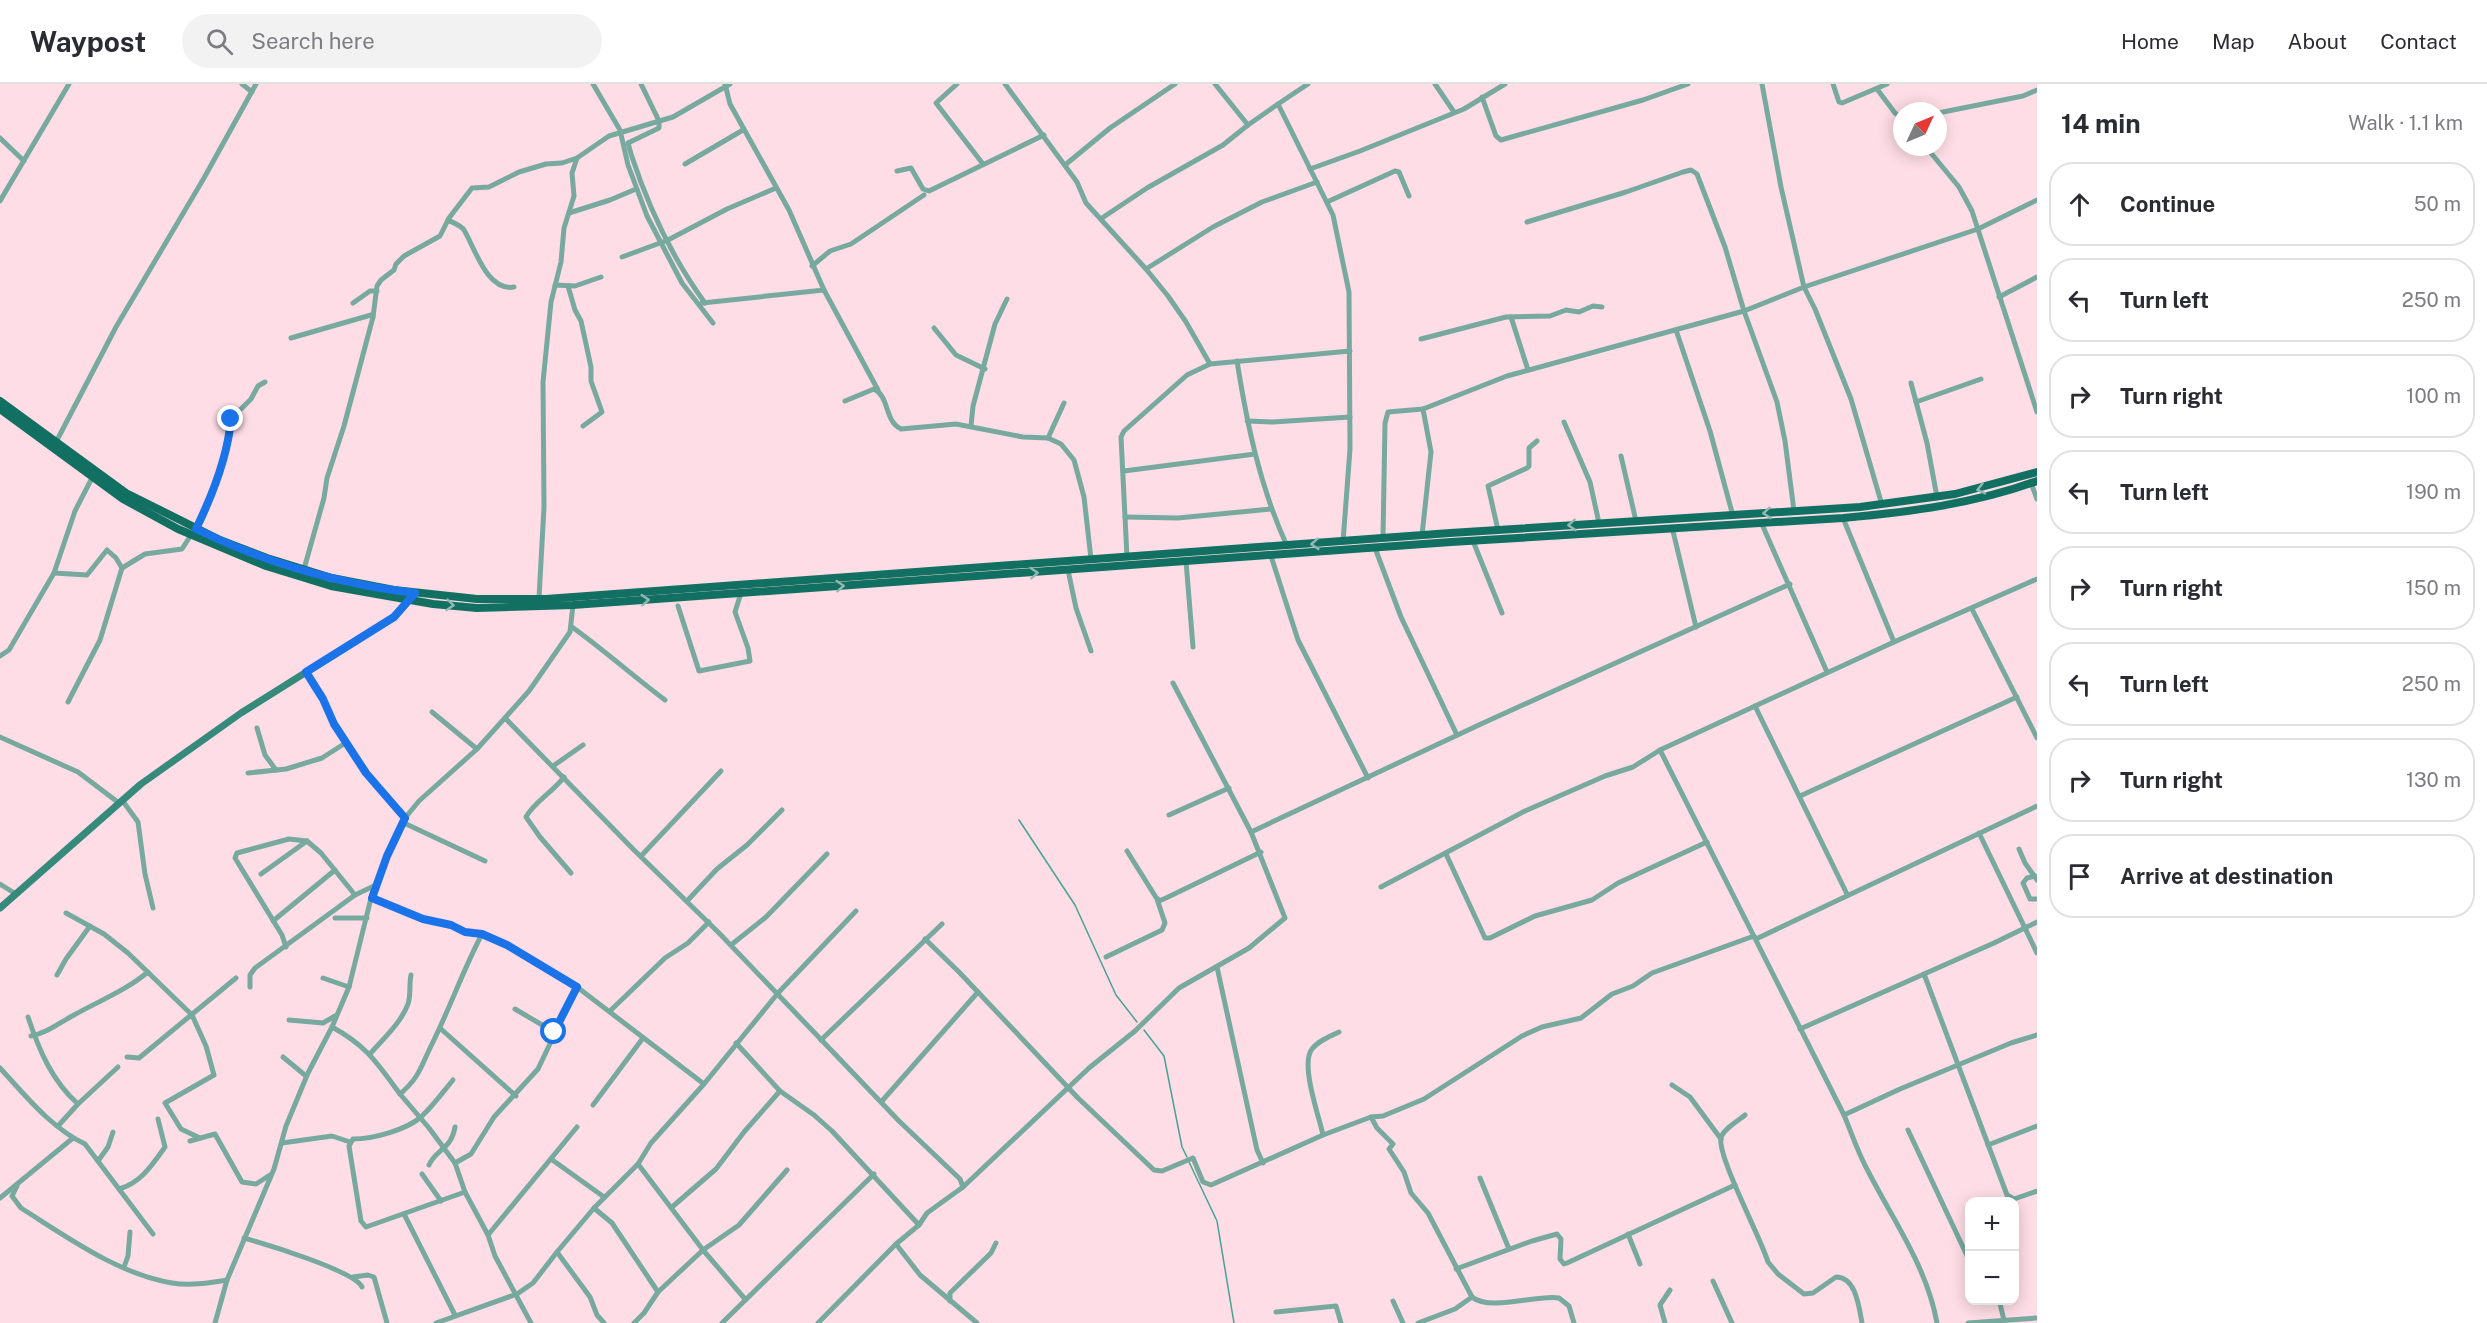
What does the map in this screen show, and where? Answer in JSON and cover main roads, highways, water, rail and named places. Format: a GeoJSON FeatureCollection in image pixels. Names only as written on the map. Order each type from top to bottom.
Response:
{"type":"FeatureCollection","features":[{"type":"Feature","properties":{"kind":"main road"},"geometry":{"type":"LineString","coordinates":[[0,401],[123,500],[266,566],[331,586],[413,596],[477,600],[538,598],[1287,546],[1376,548],[1672,527],[1843,518],[1892,514],[1969,501],[2034,482]]}},
{"type":"Feature","properties":{"kind":"main road"},"geometry":{"type":"LineString","coordinates":[[0,409],[126,493],[194,532],[332,578],[477,608],[573,605],[1271,556],[1383,538],[1882,505],[1983,488],[2037,472]]}},
{"type":"Feature","properties":{"kind":"waterway"},"geometry":{"type":"LineString","coordinates":[[1019,820],[1075,905],[1116,995],[1137,1022]]}},
{"type":"Feature","properties":{"kind":"waterway"},"geometry":{"type":"LineString","coordinates":[[1144,1030],[1164,1056],[1182,1147],[1187,1157]]}},
{"type":"Feature","properties":{"kind":"waterway"},"geometry":{"type":"LineString","coordinates":[[1189,1162],[1217,1221],[1234,1323]]}}]}
